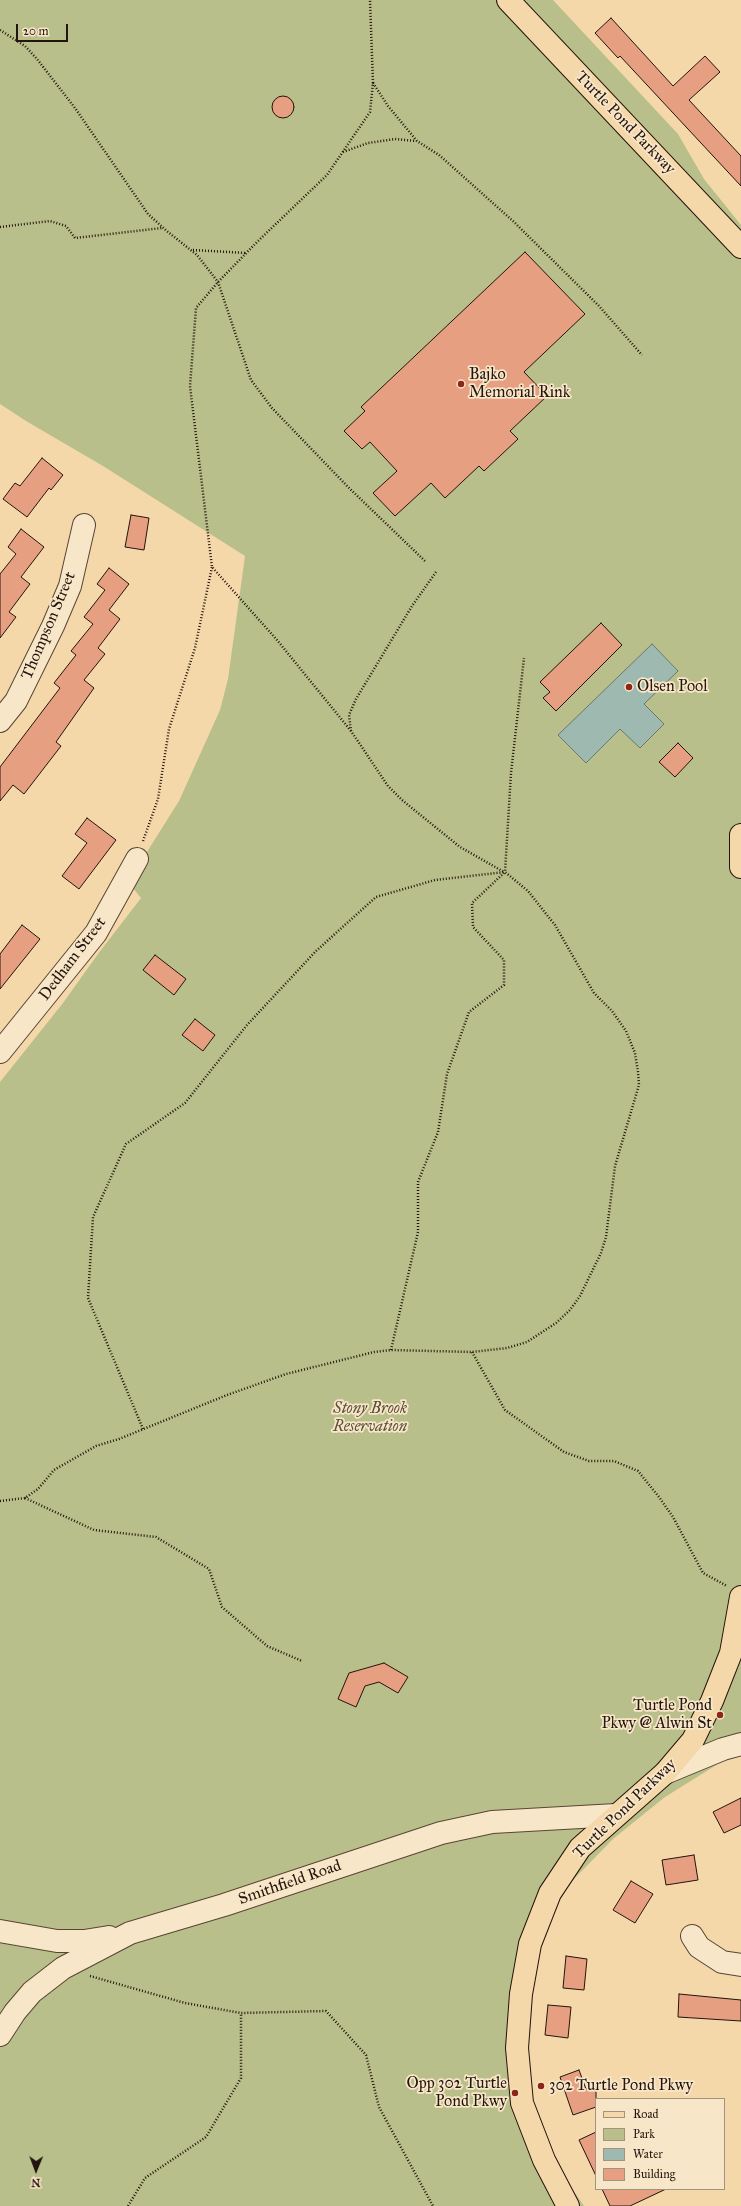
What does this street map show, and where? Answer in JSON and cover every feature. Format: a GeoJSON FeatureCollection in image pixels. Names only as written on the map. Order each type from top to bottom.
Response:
{"type":"FeatureCollection","features":[{"type":"Feature","properties":{"kind":"main road","name":"Turtle Pond Parkway"},"geometry":{"type":"LineString","coordinates":[[508,0],[741,247]]}},
{"type":"Feature","properties":{"kind":"main road"},"geometry":{"type":"LineString","coordinates":[[741,835],[741,868]]}},
{"type":"Feature","properties":{"kind":"main road","name":"Turtle Pond Parkway"},"geometry":{"type":"LineString","coordinates":[[568,2206],[544,2160],[522,2103],[517,2048],[521,1994],[530,1944],[550,1893],[580,1848],[664,1773],[693,1740],[712,1701],[731,1653],[735,1592]]}},
{"type":"Feature","properties":{"kind":"street","name":"Thompson Street"},"geometry":{"type":"LineString","coordinates":[[0,721],[16,701],[53,626],[70,586],[84,525]]}},
{"type":"Feature","properties":{"kind":"street","name":"Dedham Street"},"geometry":{"type":"LineString","coordinates":[[0,1052],[96,933],[137,859]]}},
{"type":"Feature","properties":{"kind":"street"},"geometry":{"type":"LineString","coordinates":[[664,1773],[723,1749],[741,1744]]}},
{"type":"Feature","properties":{"kind":"street","name":"Smithfield Road"},"geometry":{"type":"LineString","coordinates":[[0,2036],[15,2012],[32,1992],[62,1968],[130,1933],[224,1905],[441,1833],[492,1822],[616,1815]]}},
{"type":"Feature","properties":{"kind":"street"},"geometry":{"type":"LineString","coordinates":[[0,1931],[57,1941],[84,1941],[130,1933]]}},
{"type":"Feature","properties":{"kind":"street"},"geometry":{"type":"LineString","coordinates":[[692,1936],[699,1947],[722,1962],[741,1965]]}},
{"type":"Feature","properties":{"kind":"path"},"geometry":{"type":"LineString","coordinates":[[137,859],[158,799],[169,729],[195,648],[212,567],[190,386],[196,308],[218,282],[246,253],[327,175],[370,112],[373,83],[370,0]]}},
{"type":"Feature","properties":{"kind":"path"},"geometry":{"type":"LineString","coordinates":[[0,30],[25,46],[38,58],[75,108],[138,200],[154,220],[162,228],[192,250],[218,282],[246,367],[257,388],[272,408],[324,463],[425,561]]}},
{"type":"Feature","properties":{"kind":"path"},"geometry":{"type":"LineString","coordinates":[[373,83],[388,106],[417,141],[440,155],[514,222],[599,306],[642,355]]}},
{"type":"Feature","properties":{"kind":"path"},"geometry":{"type":"LineString","coordinates":[[343,152],[368,143],[395,139],[417,141]]}},
{"type":"Feature","properties":{"kind":"path"},"geometry":{"type":"LineString","coordinates":[[0,227],[50,221],[66,226],[75,238],[162,228]]}},
{"type":"Feature","properties":{"kind":"path"},"geometry":{"type":"LineString","coordinates":[[192,250],[246,253]]}},
{"type":"Feature","properties":{"kind":"path"},"geometry":{"type":"LineString","coordinates":[[0,1501],[24,1498],[38,1489],[54,1470],[96,1446],[143,1429],[227,1395],[286,1374],[374,1352],[390,1350],[472,1352],[507,1348],[527,1342],[556,1323],[570,1310],[580,1296],[601,1253],[606,1237],[616,1166],[639,1085],[635,1053],[626,1031],[612,1011],[594,993],[555,925],[528,891],[505,872],[460,847],[402,800],[388,786],[351,731],[277,640],[212,567]]}},
{"type":"Feature","properties":{"kind":"path"},"geometry":{"type":"LineString","coordinates":[[351,731],[349,715],[356,700],[412,606],[436,572]]}},
{"type":"Feature","properties":{"kind":"path"},"geometry":{"type":"LineString","coordinates":[[390,1350],[418,1232],[418,1182],[438,1132],[447,1074],[469,1012],[504,984],[504,960],[473,928],[472,903],[505,872],[511,773],[524,658]]}},
{"type":"Feature","properties":{"kind":"path"},"geometry":{"type":"LineString","coordinates":[[143,1429],[88,1298],[93,1217],[126,1144],[185,1102],[247,1025],[284,985],[316,951],[376,897],[434,880],[505,872]]}},
{"type":"Feature","properties":{"kind":"path"},"geometry":{"type":"LineString","coordinates":[[472,1352],[504,1410],[564,1452],[589,1461],[614,1461],[638,1471],[673,1517],[703,1573],[735,1592]]}},
{"type":"Feature","properties":{"kind":"path"},"geometry":{"type":"LineString","coordinates":[[24,1498],[94,1530],[156,1537],[210,1569],[222,1607],[267,1646],[302,1661]]}},
{"type":"Feature","properties":{"kind":"path"},"geometry":{"type":"LineString","coordinates":[[62,1968],[185,2003],[241,2013],[326,2011],[366,2055],[379,2107],[433,2206]]}},
{"type":"Feature","properties":{"kind":"path"},"geometry":{"type":"LineString","coordinates":[[128,2206],[144,2178],[206,2137],[241,2078],[241,2013]]}},
{"type":"Feature","properties":{"kind":"green space","name":"Stony Brook Reservation"},"geometry":{"type":"Polygon","coordinates":[[[0,0],[553,0],[678,134],[704,179],[741,225],[741,1755],[718,1764],[665,1797],[613,1839],[573,1880],[545,1922],[514,2011],[538,2139],[584,2206],[0,2206],[0,1082],[63,1003],[141,898],[128,882],[179,801],[220,710],[228,679],[245,556],[103,466],[0,404],[0,0]]]}},
{"type":"Feature","properties":{"kind":"water"},"geometry":{"type":"Polygon","coordinates":[[[652,644],[678,671],[644,704],[664,724],[640,748],[620,729],[586,763],[558,735],[652,644]]]}},
{"type":"Feature","properties":{"kind":"building"},"geometry":{"type":"Polygon","coordinates":[[[611,18],[673,86],[705,56],[720,72],[689,100],[741,156],[741,186],[620,56],[618,58],[595,33],[611,18]]]}},
{"type":"Feature","properties":{"kind":"building"},"geometry":{"type":"Polygon","coordinates":[[[283,96],[291,99],[294,107],[291,115],[283,118],[275,115],[272,107],[275,99],[283,96]]]}},
{"type":"Feature","properties":{"kind":"building","name":"Bajko Memorial Rink"},"geometry":{"type":"Polygon","coordinates":[[[525,252],[585,314],[524,372],[547,396],[510,431],[518,439],[484,471],[479,466],[445,498],[431,483],[395,516],[373,493],[397,471],[370,442],[362,449],[344,431],[365,411],[361,407],[525,252]]]}},
{"type":"Feature","properties":{"kind":"building"},"geometry":{"type":"Polygon","coordinates":[[[42,458],[63,475],[51,490],[49,488],[27,517],[3,499],[15,483],[20,486],[42,458]]]}},
{"type":"Feature","properties":{"kind":"building"},"geometry":{"type":"Polygon","coordinates":[[[131,515],[149,518],[144,550],[125,547],[131,515]]]}},
{"type":"Feature","properties":{"kind":"building"},"geometry":{"type":"Polygon","coordinates":[[[21,529],[44,547],[21,577],[30,584],[9,612],[16,617],[0,638],[0,574],[16,554],[8,547],[21,529]]]}},
{"type":"Feature","properties":{"kind":"building"},"geometry":{"type":"Polygon","coordinates":[[[109,568],[129,584],[109,610],[120,619],[98,648],[105,654],[84,680],[94,688],[56,742],[61,746],[24,794],[13,785],[0,801],[0,767],[60,688],[54,683],[76,655],[71,651],[93,624],[84,617],[105,590],[97,584],[109,568]]]}},
{"type":"Feature","properties":{"kind":"building"},"geometry":{"type":"Polygon","coordinates":[[[601,623],[622,645],[556,711],[543,698],[550,692],[540,682],[601,623]]]}},
{"type":"Feature","properties":{"kind":"building"},"geometry":{"type":"Polygon","coordinates":[[[678,743],[693,758],[675,777],[659,762],[678,743]]]}},
{"type":"Feature","properties":{"kind":"building"},"geometry":{"type":"Polygon","coordinates":[[[87,818],[116,840],[79,889],[62,876],[87,843],[75,834],[87,818]]]}},
{"type":"Feature","properties":{"kind":"building"},"geometry":{"type":"Polygon","coordinates":[[[22,925],[40,939],[0,989],[0,954],[22,925]]]}},
{"type":"Feature","properties":{"kind":"building"},"geometry":{"type":"Polygon","coordinates":[[[155,955],[186,979],[174,995],[143,970],[155,955]]]}},
{"type":"Feature","properties":{"kind":"building"},"geometry":{"type":"Polygon","coordinates":[[[195,1019],[215,1035],[203,1051],[182,1035],[195,1019]]]}},
{"type":"Feature","properties":{"kind":"building"},"geometry":{"type":"Polygon","coordinates":[[[384,1663],[408,1677],[398,1693],[379,1682],[365,1686],[356,1707],[338,1699],[349,1673],[384,1663]]]}},
{"type":"Feature","properties":{"kind":"building"},"geometry":{"type":"Polygon","coordinates":[[[741,1798],[741,1825],[724,1833],[713,1812],[741,1798]]]}},
{"type":"Feature","properties":{"kind":"building"},"geometry":{"type":"Polygon","coordinates":[[[694,1855],[698,1880],[666,1885],[662,1860],[694,1855]]]}},
{"type":"Feature","properties":{"kind":"building"},"geometry":{"type":"Polygon","coordinates":[[[631,1881],[653,1894],[635,1923],[613,1910],[631,1881]]]}},
{"type":"Feature","properties":{"kind":"building"},"geometry":{"type":"Polygon","coordinates":[[[566,1956],[587,1959],[584,1990],[563,1988],[566,1956]]]}},
{"type":"Feature","properties":{"kind":"building"},"geometry":{"type":"Polygon","coordinates":[[[679,1994],[741,2000],[741,2021],[678,2017],[679,1994]]]}},
{"type":"Feature","properties":{"kind":"building"},"geometry":{"type":"Polygon","coordinates":[[[548,2005],[571,2007],[568,2038],[545,2035],[548,2005]]]}},
{"type":"Feature","properties":{"kind":"building"},"geometry":{"type":"Polygon","coordinates":[[[579,2070],[586,2089],[596,2086],[595,2107],[573,2115],[560,2077],[579,2070]]]}},
{"type":"Feature","properties":{"kind":"building"},"geometry":{"type":"Polygon","coordinates":[[[595,2132],[595,2174],[579,2140],[595,2132]]]}},
{"type":"Feature","properties":{"kind":"building"},"geometry":{"type":"Polygon","coordinates":[[[602,2190],[664,2190],[630,2206],[610,2206],[602,2190]]]}},
{"type":"Feature","properties":{"kind":"place","name":"Bajko Memorial Rink"},"geometry":{"type":"Point","coordinates":[461,384]}},
{"type":"Feature","properties":{"kind":"place","name":"Olsen Pool"},"geometry":{"type":"Point","coordinates":[629,687]}},
{"type":"Feature","properties":{"kind":"place","name":"Turtle Pond Pkwy @ Alwin St"},"geometry":{"type":"Point","coordinates":[720,1715]}},
{"type":"Feature","properties":{"kind":"place","name":"302 Turtle Pond Pkwy"},"geometry":{"type":"Point","coordinates":[541,2086]}},
{"type":"Feature","properties":{"kind":"place","name":"Opp 302 Turtle Pond Pkwy"},"geometry":{"type":"Point","coordinates":[515,2093]}}]}
